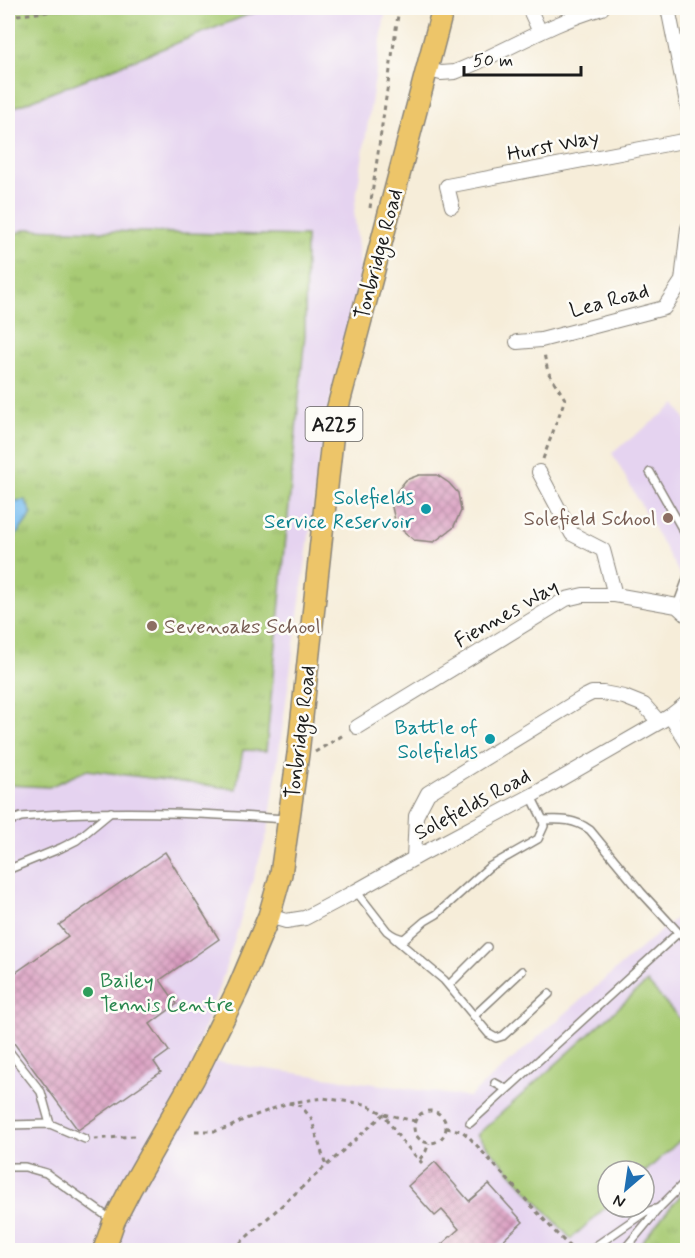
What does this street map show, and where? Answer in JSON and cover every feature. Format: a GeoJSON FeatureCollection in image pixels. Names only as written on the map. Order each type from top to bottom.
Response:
{"type":"FeatureCollection","features":[{"type":"Feature","properties":{"kind":"main road","name":"Tonbridge Road"},"geometry":{"type":"LineString","coordinates":[[104,1251],[114,1221],[199,1068],[238,989],[268,916],[281,874],[298,754],[334,422],[443,8]]}},
{"type":"Feature","properties":{"kind":"street"},"geometry":{"type":"LineString","coordinates":[[529,8],[540,32]]}},
{"type":"Feature","properties":{"kind":"street"},"geometry":{"type":"LineString","coordinates":[[426,69],[441,73],[455,72],[585,12],[602,8]]}},
{"type":"Feature","properties":{"kind":"street"},"geometry":{"type":"LineString","coordinates":[[668,8],[687,108]]}},
{"type":"Feature","properties":{"kind":"street","name":"Hurst Way"},"geometry":{"type":"LineString","coordinates":[[452,206],[445,182],[687,140]]}},
{"type":"Feature","properties":{"kind":"street","name":"Lea Road"},"geometry":{"type":"LineString","coordinates":[[518,342],[541,340],[664,308],[682,281],[687,228]]}},
{"type":"Feature","properties":{"kind":"street"},"geometry":{"type":"LineString","coordinates":[[539,472],[572,534],[603,550],[615,595]]}},
{"type":"Feature","properties":{"kind":"street","name":"Fiennes Way"},"geometry":{"type":"LineString","coordinates":[[357,727],[566,599],[583,595],[615,595],[682,611]]}},
{"type":"Feature","properties":{"kind":"street"},"geometry":{"type":"LineString","coordinates":[[414,858],[416,816],[428,793],[592,693],[624,697],[644,705],[665,719],[687,744]]}},
{"type":"Feature","properties":{"kind":"street","name":"Solefields Road"},"geometry":{"type":"LineString","coordinates":[[268,916],[286,921],[305,918],[531,796],[665,719],[687,702]]}},
{"type":"Feature","properties":{"kind":"lane"},"geometry":{"type":"LineString","coordinates":[[650,472],[687,540]]}},
{"type":"Feature","properties":{"kind":"lane"},"geometry":{"type":"LineString","coordinates":[[682,611],[687,576]]}},
{"type":"Feature","properties":{"kind":"lane"},"geometry":{"type":"LineString","coordinates":[[393,936],[404,939],[410,935],[489,867],[538,839],[544,826],[531,796]]}},
{"type":"Feature","properties":{"kind":"lane"},"geometry":{"type":"LineString","coordinates":[[8,822],[31,816],[111,812],[214,814],[289,820]]}},
{"type":"Feature","properties":{"kind":"lane"},"geometry":{"type":"LineString","coordinates":[[8,869],[77,840],[111,812]]}},
{"type":"Feature","properties":{"kind":"lane"},"geometry":{"type":"LineString","coordinates":[[543,820],[572,820],[590,830],[687,943]]}},
{"type":"Feature","properties":{"kind":"lane"},"geometry":{"type":"LineString","coordinates":[[356,891],[387,931],[449,985],[489,1034],[496,1038],[502,1036],[549,994]]}},
{"type":"Feature","properties":{"kind":"lane"},"geometry":{"type":"LineString","coordinates":[[470,1123],[678,933]]}},
{"type":"Feature","properties":{"kind":"lane"},"geometry":{"type":"LineString","coordinates":[[449,985],[487,947]]}},
{"type":"Feature","properties":{"kind":"lane"},"geometry":{"type":"LineString","coordinates":[[474,1016],[522,971]]}},
{"type":"Feature","properties":{"kind":"lane"},"geometry":{"type":"LineString","coordinates":[[8,1050],[41,1092],[50,1124]]}},
{"type":"Feature","properties":{"kind":"lane"},"geometry":{"type":"LineString","coordinates":[[495,1083],[506,1089]]}},
{"type":"Feature","properties":{"kind":"lane"},"geometry":{"type":"LineString","coordinates":[[8,1125],[50,1124],[85,1139]]}},
{"type":"Feature","properties":{"kind":"lane"},"geometry":{"type":"LineString","coordinates":[[8,1167],[25,1167],[46,1173],[114,1221]]}},
{"type":"Feature","properties":{"kind":"lane"},"geometry":{"type":"LineString","coordinates":[[624,1251],[659,1208],[687,1179]]}},
{"type":"Feature","properties":{"kind":"lane"},"geometry":{"type":"LineString","coordinates":[[590,1251],[645,1212],[659,1208]]}},
{"type":"Feature","properties":{"kind":"path"},"geometry":{"type":"LineString","coordinates":[[8,16],[85,8]]}},
{"type":"Feature","properties":{"kind":"path"},"geometry":{"type":"LineString","coordinates":[[385,225],[370,211],[399,8]]}},
{"type":"Feature","properties":{"kind":"path"},"geometry":{"type":"LineString","coordinates":[[539,472],[565,399],[548,372],[541,340]]}},
{"type":"Feature","properties":{"kind":"path"},"geometry":{"type":"LineString","coordinates":[[298,754],[315,752],[357,727]]}},
{"type":"Feature","properties":{"kind":"path"},"geometry":{"type":"LineString","coordinates":[[195,1131],[216,1131],[288,1103],[323,1098],[365,1104],[384,1114],[415,1121]]}},
{"type":"Feature","properties":{"kind":"path"},"geometry":{"type":"LineString","coordinates":[[288,1103],[301,1106],[311,1118],[326,1166]]}},
{"type":"Feature","properties":{"kind":"path"},"geometry":{"type":"LineString","coordinates":[[433,1111],[444,1120],[446,1128],[442,1137],[429,1143],[417,1136],[414,1128],[415,1121],[423,1112],[433,1111]]}},
{"type":"Feature","properties":{"kind":"path"},"geometry":{"type":"LineString","coordinates":[[384,1114],[400,1139],[421,1161],[429,1143]]}},
{"type":"Feature","properties":{"kind":"path"},"geometry":{"type":"LineString","coordinates":[[232,1250],[384,1114]]}},
{"type":"Feature","properties":{"kind":"path"},"geometry":{"type":"LineString","coordinates":[[446,1128],[462,1131],[469,1137],[575,1250]]}},
{"type":"Feature","properties":{"kind":"path"},"geometry":{"type":"LineString","coordinates":[[85,1139],[134,1136]]}},
{"type":"Feature","properties":{"kind":"shaded area","name":"Sevenoaks School"},"geometry":{"type":"Polygon","coordinates":[[[265,8],[386,8],[354,211],[361,274],[325,422],[268,831],[224,973],[193,1059],[469,1097],[687,908],[687,1250],[8,1250],[8,110],[265,8]]]}},
{"type":"Feature","properties":{"kind":"shaded area","name":"Solefield School"},"geometry":{"type":"Polygon","coordinates":[[[676,404],[687,422],[688,582],[685,584],[612,453],[676,404]]]}},
{"type":"Feature","properties":{"kind":"green space"},"geometry":{"type":"Polygon","coordinates":[[[8,8],[265,8],[8,110],[8,8]]]}},
{"type":"Feature","properties":{"kind":"green space"},"geometry":{"type":"Polygon","coordinates":[[[26,229],[306,236],[305,334],[266,751],[243,750],[236,789],[87,770],[49,787],[8,785],[8,237],[26,229]]]}},
{"type":"Feature","properties":{"kind":"green space"},"geometry":{"type":"Polygon","coordinates":[[[647,982],[687,1027],[687,1134],[656,1162],[656,1159],[596,1159],[596,1216],[571,1239],[477,1135],[647,982]]]}},
{"type":"Feature","properties":{"kind":"green space"},"geometry":{"type":"Polygon","coordinates":[[[687,1187],[687,1250],[635,1250],[687,1187]]]}},
{"type":"Feature","properties":{"kind":"water"},"geometry":{"type":"Polygon","coordinates":[[[25,500],[32,514],[14,538],[8,538],[8,502],[25,500]]]}},
{"type":"Feature","properties":{"kind":"building","name":"Solefields Service Reservoir"},"geometry":{"type":"Polygon","coordinates":[[[419,475],[437,475],[458,493],[461,511],[453,528],[434,542],[414,540],[396,525],[392,507],[397,491],[406,480],[419,475]]]}},
{"type":"Feature","properties":{"kind":"building","name":"Bailey Tennis Centre"},"geometry":{"type":"Polygon","coordinates":[[[165,852],[219,939],[160,980],[177,1004],[150,1024],[169,1051],[154,1062],[161,1072],[78,1130],[8,1035],[8,978],[68,936],[59,925],[165,852]]]}},
{"type":"Feature","properties":{"kind":"building"},"geometry":{"type":"Polygon","coordinates":[[[435,1162],[469,1201],[489,1184],[523,1222],[491,1251],[434,1251],[459,1229],[442,1210],[435,1216],[408,1186],[435,1162]]]}},
{"type":"Feature","properties":{"kind":"place","name":"Solefields Service Reservoir"},"geometry":{"type":"Point","coordinates":[426,509]}},
{"type":"Feature","properties":{"kind":"place","name":"Solefield School"},"geometry":{"type":"Point","coordinates":[668,518]}},
{"type":"Feature","properties":{"kind":"place","name":"Sevenoaks School"},"geometry":{"type":"Point","coordinates":[152,626]}},
{"type":"Feature","properties":{"kind":"place","name":"Battle of Solefields"},"geometry":{"type":"Point","coordinates":[490,739]}},
{"type":"Feature","properties":{"kind":"place","name":"Bailey Tennis Centre"},"geometry":{"type":"Point","coordinates":[88,992]}}]}
